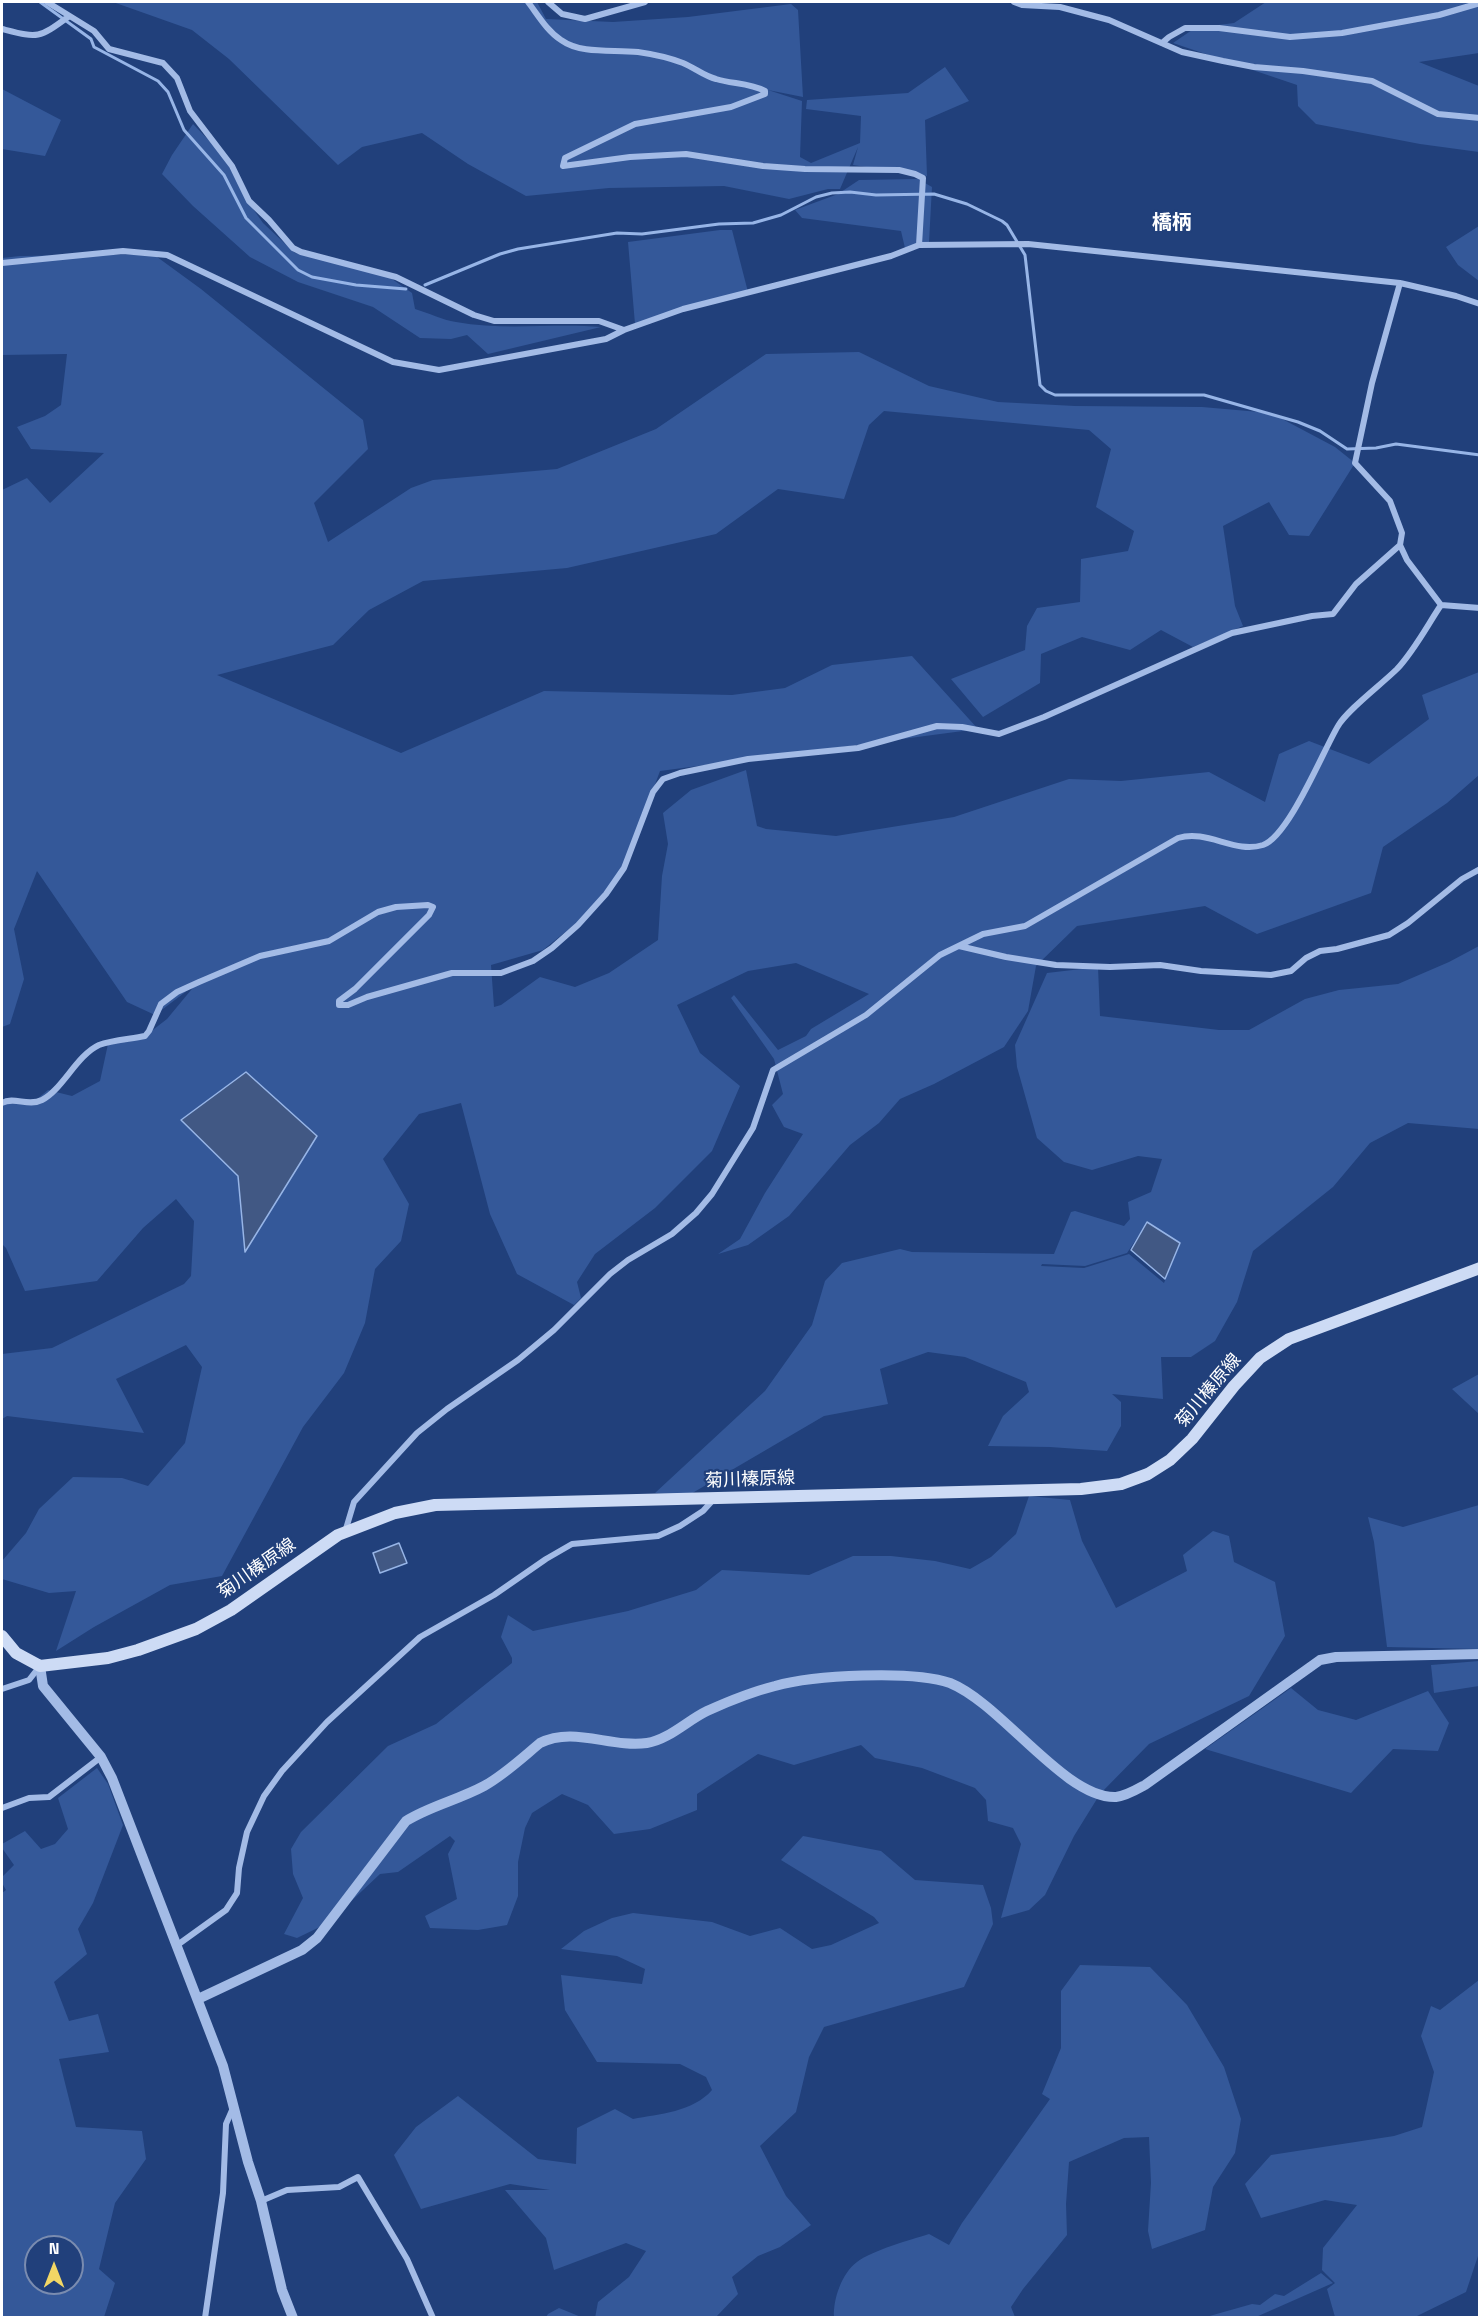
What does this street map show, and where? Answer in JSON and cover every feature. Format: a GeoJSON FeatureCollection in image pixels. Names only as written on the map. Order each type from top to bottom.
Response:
{"type":"FeatureCollection","features":[{"type":"Feature","properties":{"kind":"main road","name":"菊川榛原線"},"geometry":{"type":"LineString","coordinates":[[40,1666],[67,1665],[108,1658],[196,1629],[231,1610],[327,1542],[344,1533],[395,1513],[435,1505],[1081,1489],[1122,1484],[1148,1474],[1170,1460],[1192,1439],[1260,1358],[1289,1339],[1479,1268]]}},
{"type":"Feature","properties":{"kind":"main road"},"geometry":{"type":"LineString","coordinates":[[2,1635],[16,1653],[40,1666]]}},
{"type":"Feature","properties":{"kind":"street"},"geometry":{"type":"LineString","coordinates":[[47,2],[94,31],[109,49],[163,63],[177,78],[189,111],[232,166],[249,201],[293,248],[315,257],[396,277],[474,315],[494,321],[599,321],[624,330]]}},
{"type":"Feature","properties":{"kind":"street"},"geometry":{"type":"LineString","coordinates":[[528,2],[548,28],[570,45],[587,49],[640,52],[683,63],[715,79],[757,87],[765,91],[765,94],[731,107],[636,124],[565,158],[563,166],[630,157],[686,154],[763,166],[899,170],[923,178],[919,245]]}},
{"type":"Feature","properties":{"kind":"street"},"geometry":{"type":"LineString","coordinates":[[548,2],[562,14],[585,19],[645,2]]}},
{"type":"Feature","properties":{"kind":"street"},"geometry":{"type":"LineString","coordinates":[[1014,2],[1022,5],[1060,7],[1109,20],[1182,52],[1254,67],[1303,71],[1372,81],[1437,114],[1479,118]]}},
{"type":"Feature","properties":{"kind":"street"},"geometry":{"type":"LineString","coordinates":[[1162,43],[1185,28],[1219,28],[1290,37],[1342,33],[1439,15],[1479,3]]}},
{"type":"Feature","properties":{"kind":"street"},"geometry":{"type":"LineString","coordinates":[[2,29],[33,36],[44,34],[68,17]]}},
{"type":"Feature","properties":{"kind":"street"},"geometry":{"type":"LineString","coordinates":[[2,263],[123,251],[166,255],[393,362],[439,370],[587,344],[606,339],[624,330],[683,309],[891,256],[919,245],[1025,244],[1400,283],[1456,296],[1479,304]]}},
{"type":"Feature","properties":{"kind":"street"},"geometry":{"type":"LineString","coordinates":[[1400,283],[1372,383],[1356,463],[1390,501],[1402,533],[1400,545],[1407,560],[1441,605],[1479,608]]}},
{"type":"Feature","properties":{"kind":"street"},"geometry":{"type":"LineString","coordinates":[[2,1102],[14,1100],[32,1104],[44,1100],[86,1055],[99,1046],[145,1036],[161,1004],[177,992],[260,956],[329,941],[378,912],[396,907],[428,905],[434,907],[421,924],[355,989],[339,1001],[339,1005],[348,1005],[367,997],[452,973],[501,973],[533,961],[578,925],[606,894],[624,868],[653,792],[663,779],[680,773],[748,759],[858,748],[937,726],[962,727],[999,734],[1044,717],[1232,633],[1312,616],[1334,614],[1356,584],[1400,545]]}},
{"type":"Feature","properties":{"kind":"street"},"geometry":{"type":"LineString","coordinates":[[344,1533],[354,1502],[417,1434],[447,1409],[518,1360],[554,1330],[610,1274],[628,1260],[672,1234],[696,1213],[712,1194],[753,1128],[772,1070],[866,1015],[940,954],[984,934],[1025,926],[1178,838],[1208,836],[1226,844],[1264,845],[1280,831],[1292,812],[1339,724],[1399,667],[1441,605]]}},
{"type":"Feature","properties":{"kind":"street"},"geometry":{"type":"LineString","coordinates":[[958,946],[1056,965],[1110,967],[1160,965],[1201,971],[1271,975],[1290,971],[1306,958],[1320,951],[1337,949],[1389,935],[1408,923],[1462,879],[1479,870]]}},
{"type":"Feature","properties":{"kind":"street"},"geometry":{"type":"LineString","coordinates":[[176,1946],[226,1910],[237,1893],[239,1868],[248,1833],[264,1797],[282,1771],[327,1722],[420,1637],[494,1595],[572,1544],[658,1536],[680,1526],[703,1511],[713,1499]]}},
{"type":"Feature","properties":{"kind":"street"},"geometry":{"type":"LineString","coordinates":[[198,1999],[302,1950],[317,1938],[406,1821],[425,1809],[481,1788],[499,1777],[547,1739],[568,1735],[594,1740],[648,1743],[704,1712],[776,1685],[877,1675],[924,1676],[950,1684],[976,1697],[997,1713],[1048,1762],[1076,1783],[1101,1794],[1116,1797],[1145,1785],[1320,1660],[1336,1656],[1479,1654]]}},
{"type":"Feature","properties":{"kind":"street"},"geometry":{"type":"LineString","coordinates":[[2,1689],[29,1680],[40,1666]]}},
{"type":"Feature","properties":{"kind":"street"},"geometry":{"type":"LineString","coordinates":[[40,1666],[43,1686],[101,1757],[112,1778],[198,1999],[223,2066],[248,2162],[261,2201],[282,2290],[293,2318]]}},
{"type":"Feature","properties":{"kind":"street"},"geometry":{"type":"LineString","coordinates":[[2,1808],[29,1798],[49,1797],[101,1757]]}},
{"type":"Feature","properties":{"kind":"street"},"geometry":{"type":"LineString","coordinates":[[205,2318],[223,2193],[226,2124],[234,2107]]}},
{"type":"Feature","properties":{"kind":"street"},"geometry":{"type":"LineString","coordinates":[[261,2201],[287,2190],[339,2187],[358,2177],[407,2259],[433,2318]]}},
{"type":"Feature","properties":{"kind":"shaded area"},"geometry":{"type":"Polygon","coordinates":[[[113,2],[537,2],[546,19],[613,22],[688,17],[791,4],[798,10],[803,97],[768,90],[802,101],[800,157],[811,163],[860,143],[861,116],[806,109],[807,100],[908,93],[945,67],[969,101],[925,120],[927,176],[853,165],[858,147],[840,189],[828,189],[789,199],[724,186],[609,188],[526,196],[468,164],[422,133],[362,147],[338,165],[229,59],[192,30],[113,2]]]}},
{"type":"Feature","properties":{"kind":"shaded area"},"geometry":{"type":"Polygon","coordinates":[[[1266,2],[1479,2],[1479,53],[1419,62],[1479,86],[1479,152],[1420,144],[1316,124],[1298,106],[1297,85],[1173,43],[1195,28],[1234,23],[1266,2]]]}},
{"type":"Feature","properties":{"kind":"shaded area"},"geometry":{"type":"Polygon","coordinates":[[[2,89],[61,120],[45,156],[2,149],[2,89]]]}},
{"type":"Feature","properties":{"kind":"shaded area"},"geometry":{"type":"Polygon","coordinates":[[[193,124],[225,157],[244,196],[263,223],[295,253],[382,272],[412,293],[415,309],[451,321],[492,326],[601,327],[488,354],[467,335],[451,339],[420,338],[373,307],[298,282],[250,257],[193,206],[162,174],[193,124]]]}},
{"type":"Feature","properties":{"kind":"shaded area"},"geometry":{"type":"Polygon","coordinates":[[[918,179],[932,187],[929,242],[905,248],[901,231],[802,218],[795,210],[838,194],[859,180],[918,179]]]}},
{"type":"Feature","properties":{"kind":"shaded area"},"geometry":{"type":"Polygon","coordinates":[[[1479,226],[1479,281],[1458,265],[1446,247],[1479,226]]]}},
{"type":"Feature","properties":{"kind":"shaded area"},"geometry":{"type":"Polygon","coordinates":[[[732,230],[748,292],[635,324],[628,242],[732,230]]]}},
{"type":"Feature","properties":{"kind":"shaded area"},"geometry":{"type":"Polygon","coordinates":[[[153,254],[201,289],[363,420],[368,449],[314,503],[328,542],[411,488],[433,480],[557,469],[656,429],[766,354],[859,352],[929,386],[998,402],[1075,406],[1202,407],[1271,413],[1335,447],[1355,463],[1309,536],[1289,535],[1269,502],[1223,526],[1235,606],[1243,626],[1193,647],[1161,630],[1130,650],[1082,637],[1041,654],[1040,683],[983,717],[951,679],[1025,650],[1027,626],[1037,608],[1080,602],[1081,559],[1128,551],[1134,531],[1096,507],[1111,449],[1089,430],[884,411],[869,425],[844,499],[778,489],[716,534],[567,568],[423,581],[369,610],[333,645],[217,675],[401,753],[544,691],[732,695],[785,688],[832,665],[912,656],[978,729],[660,771],[626,863],[589,913],[543,950],[491,965],[494,1007],[501,1005],[540,977],[575,987],[609,973],[658,940],[662,876],[668,844],[663,813],[691,790],[746,770],[757,826],[766,829],[836,836],[954,817],[1069,779],[1121,781],[1209,772],[1265,802],[1279,754],[1309,741],[1369,764],[1429,719],[1422,695],[1479,672],[1479,775],[1447,803],[1383,847],[1371,893],[1257,934],[1205,906],[1077,926],[1036,966],[1028,1011],[1004,1047],[900,1099],[879,1123],[850,1145],[789,1216],[748,1245],[718,1254],[740,1239],[765,1193],[803,1134],[784,1127],[772,1105],[783,1094],[774,1059],[731,998],[734,995],[778,1050],[806,1036],[811,1029],[869,994],[796,963],[748,971],[677,1005],[700,1053],[740,1086],[712,1151],[655,1208],[595,1254],[577,1282],[581,1298],[574,1305],[517,1274],[490,1214],[461,1103],[419,1114],[383,1159],[409,1204],[401,1241],[375,1269],[365,1323],[344,1373],[303,1427],[222,1576],[170,1585],[56,1651],[76,1591],[49,1593],[2,1579],[2,1561],[26,1533],[39,1509],[73,1477],[122,1478],[148,1486],[185,1443],[202,1367],[186,1345],[116,1379],[144,1433],[7,1416],[2,1419],[2,1354],[52,1348],[184,1284],[191,1276],[194,1221],[176,1199],[143,1228],[97,1281],[25,1291],[6,1248],[2,1244],[2,1103],[31,1104],[48,1090],[72,1096],[100,1081],[108,1044],[145,1036],[167,1019],[196,984],[155,1015],[127,1002],[37,871],[14,929],[24,979],[10,1024],[2,1027],[2,490],[27,478],[50,503],[104,453],[31,449],[17,427],[45,416],[61,405],[67,354],[2,355],[2,258],[153,254]]]}},
{"type":"Feature","properties":{"kind":"shaded area"},"geometry":{"type":"Polygon","coordinates":[[[1479,946],[1479,1129],[1408,1123],[1370,1143],[1333,1187],[1253,1251],[1237,1302],[1215,1341],[1191,1357],[1161,1357],[1163,1399],[1112,1394],[1121,1402],[1121,1426],[1107,1451],[988,1446],[1003,1416],[1029,1392],[1026,1382],[965,1357],[928,1352],[880,1369],[888,1404],[824,1416],[689,1495],[655,1493],[765,1391],[812,1325],[825,1281],[842,1263],[900,1249],[912,1252],[1054,1254],[1071,1212],[1075,1211],[1124,1226],[1130,1219],[1128,1202],[1151,1192],[1162,1159],[1138,1156],[1092,1170],[1064,1162],[1037,1138],[1017,1067],[1015,1045],[1047,973],[1098,967],[1100,1016],[1219,1030],[1249,1030],[1305,999],[1339,990],[1398,984],[1479,946]],[[1147,1223],[1127,1253],[1085,1266],[1042,1264],[1041,1266],[1084,1268],[1129,1254],[1164,1283],[1180,1244],[1147,1223]]]}},
{"type":"Feature","properties":{"kind":"shaded area"},"geometry":{"type":"Polygon","coordinates":[[[246,1072],[317,1136],[245,1252],[238,1176],[181,1120],[246,1072]]]}},
{"type":"Feature","properties":{"kind":"shaded area"},"geometry":{"type":"Polygon","coordinates":[[[1147,1222],[1180,1243],[1165,1279],[1131,1250],[1147,1222]]]}},
{"type":"Feature","properties":{"kind":"shaded area"},"geometry":{"type":"Polygon","coordinates":[[[1479,1374],[1479,1414],[1452,1389],[1479,1374]]]}},
{"type":"Feature","properties":{"kind":"shaded area"},"geometry":{"type":"Polygon","coordinates":[[[1029,1496],[1070,1500],[1082,1541],[1116,1608],[1187,1571],[1183,1555],[1213,1531],[1229,1536],[1234,1562],[1275,1582],[1285,1636],[1249,1696],[1149,1744],[1100,1794],[1074,1836],[1045,1895],[1029,1910],[1001,1918],[1021,1844],[1013,1828],[988,1821],[986,1800],[975,1788],[922,1768],[875,1758],[861,1745],[794,1765],[758,1754],[697,1794],[697,1810],[650,1829],[614,1834],[588,1805],[562,1794],[532,1813],[525,1828],[518,1862],[518,1896],[507,1925],[478,1930],[430,1928],[425,1916],[457,1899],[448,1854],[455,1841],[450,1836],[398,1872],[380,1874],[328,1923],[297,1938],[284,1934],[303,1898],[293,1874],[291,1849],[301,1832],[388,1746],[436,1724],[512,1663],[512,1658],[501,1637],[508,1615],[533,1631],[628,1611],[696,1590],[722,1570],[809,1575],[853,1556],[891,1556],[935,1561],[970,1569],[991,1557],[1016,1534],[1029,1496]]]}},
{"type":"Feature","properties":{"kind":"shaded area"},"geometry":{"type":"Polygon","coordinates":[[[1479,1505],[1479,1649],[1387,1647],[1374,1542],[1368,1517],[1403,1527],[1479,1505]]]}},
{"type":"Feature","properties":{"kind":"shaded area"},"geometry":{"type":"Polygon","coordinates":[[[399,1543],[407,1563],[380,1573],[373,1553],[399,1543]]]}},
{"type":"Feature","properties":{"kind":"shaded area"},"geometry":{"type":"Polygon","coordinates":[[[1479,1661],[1479,1686],[1434,1693],[1431,1665],[1479,1661]]]}},
{"type":"Feature","properties":{"kind":"shaded area"},"geometry":{"type":"Polygon","coordinates":[[[1291,1688],[1318,1710],[1356,1720],[1428,1691],[1449,1723],[1438,1751],[1393,1749],[1351,1793],[1205,1749],[1291,1688]]]}},
{"type":"Feature","properties":{"kind":"shaded area"},"geometry":{"type":"Polygon","coordinates":[[[97,1768],[108,1784],[123,1825],[93,1903],[78,1929],[87,1954],[54,1982],[69,2021],[98,2014],[109,2052],[59,2059],[76,2127],[142,2131],[146,2159],[115,2203],[99,2269],[115,2283],[104,2317],[2,2317],[2,1893],[6,1890],[2,1877],[14,1865],[2,1848],[2,1844],[25,1831],[41,1849],[55,1844],[68,1829],[58,1798],[97,1768]]]}},
{"type":"Feature","properties":{"kind":"shaded area"},"geometry":{"type":"Polygon","coordinates":[[[803,1836],[881,1851],[915,1880],[983,1885],[991,1908],[993,1924],[964,1987],[824,2027],[809,2057],[796,2112],[760,2146],[786,2196],[811,2225],[780,2247],[758,2256],[732,2277],[738,2294],[716,2317],[595,2318],[598,2302],[629,2277],[646,2251],[626,2243],[554,2270],[546,2238],[505,2190],[550,2190],[510,2184],[421,2209],[394,2155],[416,2127],[458,2096],[538,2159],[576,2164],[577,2128],[615,2109],[633,2119],[686,2108],[712,2090],[706,2077],[680,2064],[597,2062],[565,2010],[561,1975],[642,1984],[645,1969],[617,1956],[561,1949],[584,1931],[612,1918],[633,1913],[712,1922],[750,1936],[780,1928],[812,1949],[831,1945],[879,1923],[874,1917],[781,1860],[803,1836]]]}},
{"type":"Feature","properties":{"kind":"shaded area"},"geometry":{"type":"Polygon","coordinates":[[[1080,1965],[1150,1967],[1187,2005],[1224,2067],[1241,2119],[1235,2153],[1213,2187],[1205,2230],[1152,2249],[1148,2231],[1151,2183],[1149,2137],[1124,2138],[1069,2162],[1066,2204],[1067,2235],[1011,2307],[1015,2317],[834,2317],[837,2295],[843,2279],[857,2262],[872,2253],[929,2234],[949,2245],[962,2223],[1050,2099],[1042,2094],[1061,2048],[1061,1991],[1080,1965]]]}},
{"type":"Feature","properties":{"kind":"shaded area"},"geometry":{"type":"Polygon","coordinates":[[[1479,1980],[1480,2250],[1466,2292],[1415,2317],[1335,2317],[1327,2289],[1335,2283],[1322,2270],[1323,2248],[1357,2205],[1325,2200],[1261,2218],[1245,2184],[1271,2155],[1394,2136],[1422,2127],[1434,2072],[1421,2036],[1431,2006],[1440,2010],[1479,1980]]]}},
{"type":"Feature","properties":{"kind":"shaded area"},"geometry":{"type":"Polygon","coordinates":[[[1321,2273],[1333,2283],[1256,2317],[1206,2317],[1252,2304],[1260,2305],[1275,2294],[1284,2296],[1321,2273]]]}},
{"type":"Feature","properties":{"kind":"shaded area"},"geometry":{"type":"Polygon","coordinates":[[[559,2308],[581,2317],[546,2317],[559,2308]]]}},
{"type":"Feature","properties":{"kind":"waterway"},"geometry":{"type":"LineString","coordinates":[[40,2],[91,39],[94,47],[158,81],[168,92],[184,130],[224,175],[246,218],[298,270],[312,277],[356,285],[406,289]]}},
{"type":"Feature","properties":{"kind":"waterway"},"geometry":{"type":"LineString","coordinates":[[425,285],[500,254],[518,249],[617,233],[642,234],[719,224],[753,223],[781,215],[816,197],[832,193],[934,194],[967,204],[1002,221],[1007,225],[1025,255],[1040,385],[1046,391],[1055,395],[1204,395],[1298,422],[1320,431],[1347,449],[1376,448],[1396,444],[1480,455]]}},
{"type":"Feature","properties":{"kind":"district","name":"橋柄"},"geometry":{"type":"Point","coordinates":[1172,224]}}]}
